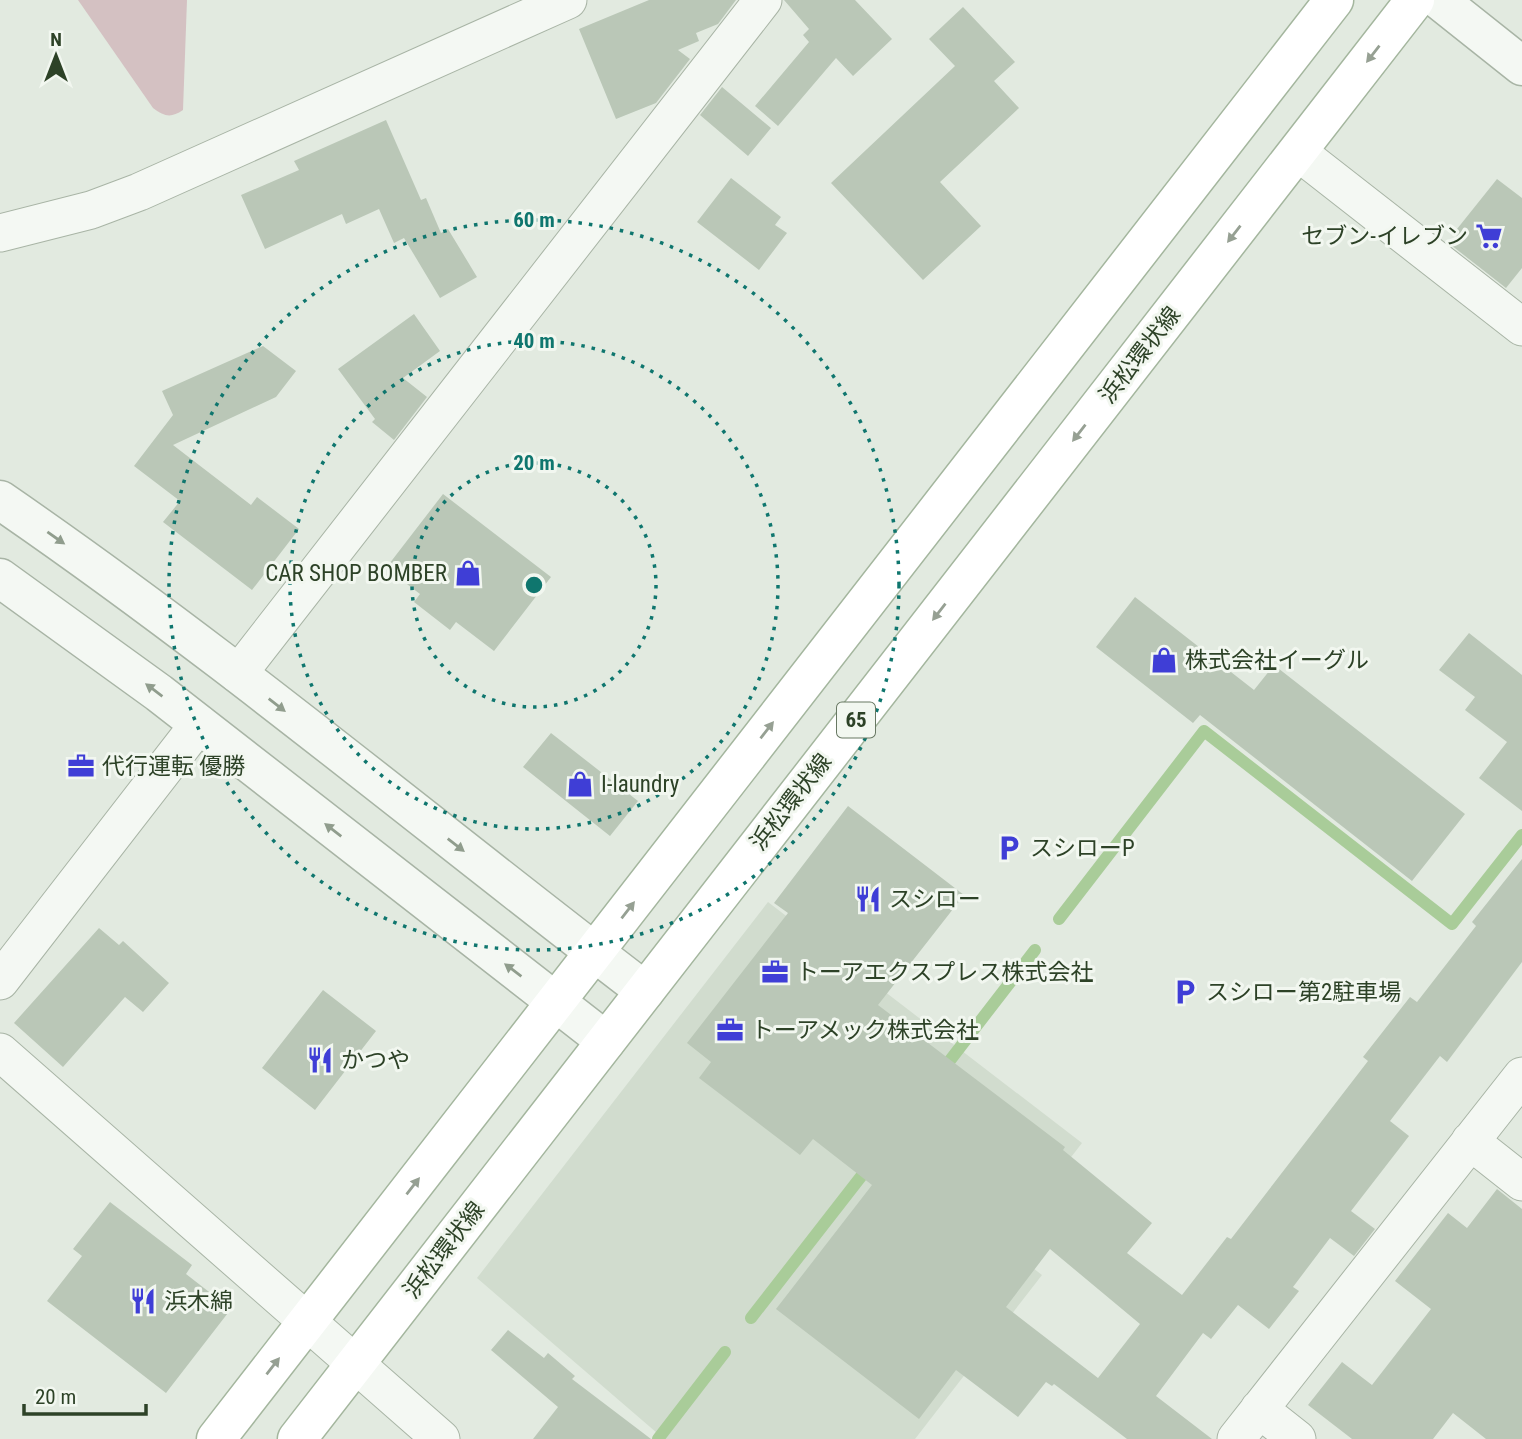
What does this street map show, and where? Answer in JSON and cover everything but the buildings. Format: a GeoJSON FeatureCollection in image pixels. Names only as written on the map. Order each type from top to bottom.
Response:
{"type":"FeatureCollection","features":[{"type":"Feature","properties":{"kind":"main road"},"geometry":{"type":"LineString","coordinates":[[216,1439],[1334,0]]}},
{"type":"Feature","properties":{"kind":"main road","name":"浜松環状線"},"geometry":{"type":"LineString","coordinates":[[297,1439],[1415,0]]}},
{"type":"Feature","properties":{"kind":"street"},"geometry":{"type":"LineString","coordinates":[[0,233],[67,217],[139,192],[568,0]]}},
{"type":"Feature","properties":{"kind":"street"},"geometry":{"type":"LineString","coordinates":[[239,674],[763,0]]}},
{"type":"Feature","properties":{"kind":"street"},"geometry":{"type":"LineString","coordinates":[[1439,0],[1522,66]]}},
{"type":"Feature","properties":{"kind":"street"},"geometry":{"type":"LineString","coordinates":[[1298,152],[1522,327]]}},
{"type":"Feature","properties":{"kind":"street"},"geometry":{"type":"LineString","coordinates":[[0,500],[98,567],[239,674],[645,991]]}},
{"type":"Feature","properties":{"kind":"street"},"geometry":{"type":"LineString","coordinates":[[0,578],[199,724],[606,1041]]}},
{"type":"Feature","properties":{"kind":"street"},"geometry":{"type":"LineString","coordinates":[[0,981],[199,724]]}},
{"type":"Feature","properties":{"kind":"street"},"geometry":{"type":"LineString","coordinates":[[0,1052],[441,1439]]}},
{"type":"Feature","properties":{"kind":"street"},"geometry":{"type":"LineString","coordinates":[[1236,1439],[1522,1076]]}},
{"type":"Feature","properties":{"kind":"street"},"geometry":{"type":"LineString","coordinates":[[1471,1141],[1522,1182]]}},
{"type":"Feature","properties":{"kind":"street"},"geometry":{"type":"LineString","coordinates":[[1259,1409],[1297,1439]]}},
{"type":"Feature","properties":{"kind":"shaded area"},"geometry":{"type":"Polygon","coordinates":[[[78,0],[187,0],[183,110],[168,115],[153,108],[78,0]]]}},
{"type":"Feature","properties":{"kind":"shaded area"},"geometry":{"type":"Polygon","coordinates":[[[768,902],[1082,1143],[1003,1245],[1042,1275],[915,1439],[664,1439],[477,1278],[768,902]]]}},
{"type":"Feature","properties":{"kind":"waterway"},"geometry":{"type":"LineString","coordinates":[[1059,919],[1204,731],[1452,924],[1522,835]]}},
{"type":"Feature","properties":{"kind":"waterway"},"geometry":{"type":"LineString","coordinates":[[941,1072],[1035,950]]}},
{"type":"Feature","properties":{"kind":"waterway"},"geometry":{"type":"LineString","coordinates":[[751,1318],[870,1165]]}},
{"type":"Feature","properties":{"kind":"waterway"},"geometry":{"type":"LineString","coordinates":[[658,1439],[725,1352]]}},
{"type":"Feature","properties":{"kind":"place","name":"セブン-イレブン"},"geometry":{"type":"Point","coordinates":[1489,236]}},
{"type":"Feature","properties":{"kind":"place","name":"CAR SHOP BOMBER"},"geometry":{"type":"Point","coordinates":[468,573]}},
{"type":"Feature","properties":{"kind":"place","name":"株式会社イーグル"},"geometry":{"type":"Point","coordinates":[1164,660]}},
{"type":"Feature","properties":{"kind":"place","name":"代行運転 優勝"},"geometry":{"type":"Point","coordinates":[81,766]}},
{"type":"Feature","properties":{"kind":"place","name":"I-laundry"},"geometry":{"type":"Point","coordinates":[580,784]}},
{"type":"Feature","properties":{"kind":"place","name":"スシローP"},"geometry":{"type":"Point","coordinates":[1009,848]}},
{"type":"Feature","properties":{"kind":"place","name":"スシロー"},"geometry":{"type":"Point","coordinates":[868,899]}},
{"type":"Feature","properties":{"kind":"place","name":"トーアエクスプレス株式会社"},"geometry":{"type":"Point","coordinates":[775,972]}},
{"type":"Feature","properties":{"kind":"place","name":"スシロー第2駐車場"},"geometry":{"type":"Point","coordinates":[1185,992]}},
{"type":"Feature","properties":{"kind":"place","name":"トーアメック株式会社"},"geometry":{"type":"Point","coordinates":[730,1030]}},
{"type":"Feature","properties":{"kind":"place","name":"かつや"},"geometry":{"type":"Point","coordinates":[320,1060]}},
{"type":"Feature","properties":{"kind":"place","name":"浜木綿"},"geometry":{"type":"Point","coordinates":[143,1301]}}]}
